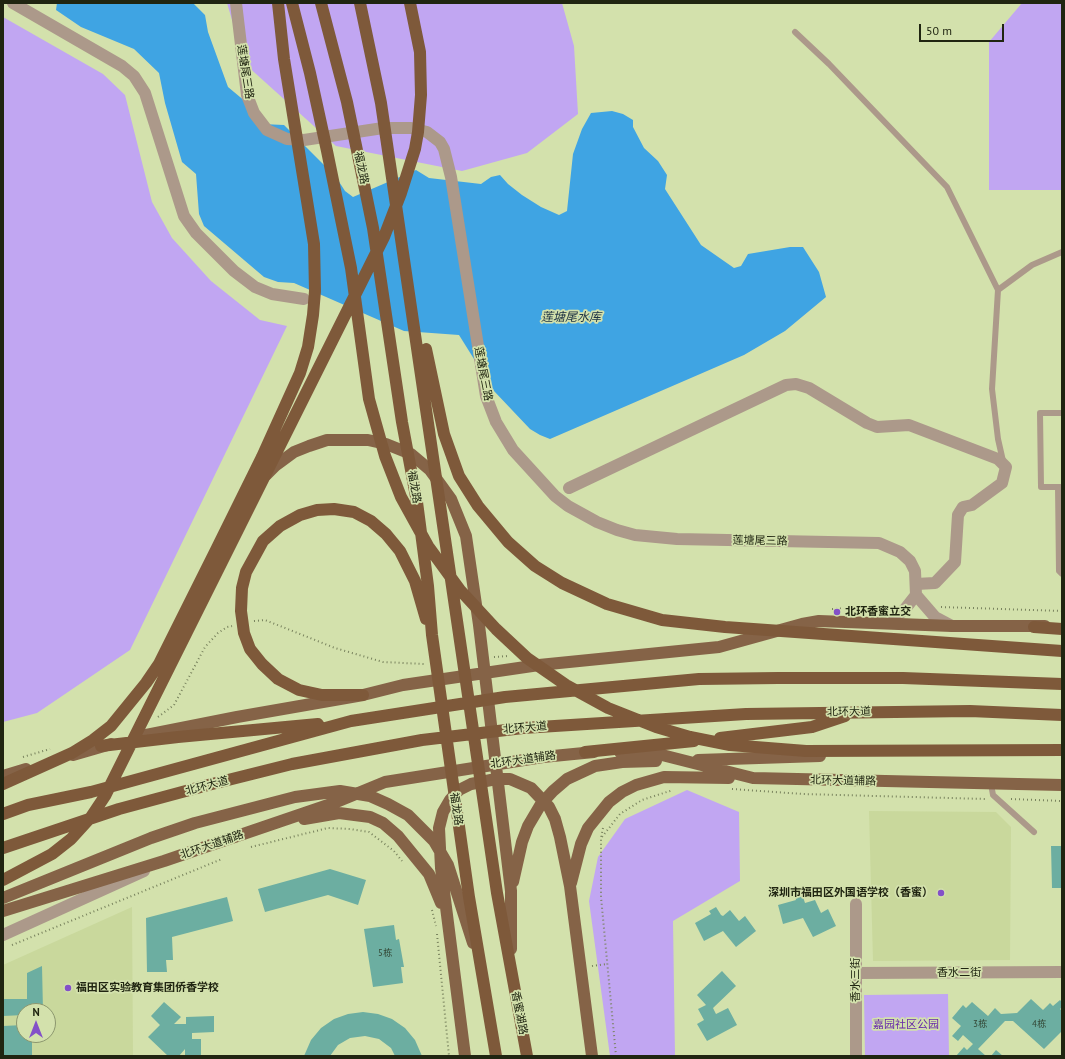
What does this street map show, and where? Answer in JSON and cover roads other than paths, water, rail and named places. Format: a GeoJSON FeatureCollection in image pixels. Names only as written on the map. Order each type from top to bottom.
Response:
{"type":"FeatureCollection","features":[{"type":"Feature","properties":{"kind":"highway"},"geometry":{"type":"LineString","coordinates":[[3,784],[72,753],[111,726],[146,683],[159,664],[239,503],[300,373],[308,347],[313,315],[315,291],[314,244],[284,59],[278,3]]}},
{"type":"Feature","properties":{"kind":"highway"},"geometry":{"type":"LineString","coordinates":[[292,3],[310,73],[351,268],[369,399],[385,456],[401,496],[428,546],[460,590],[527,658],[566,685],[608,708],[656,727],[690,737],[730,745],[806,751],[1062,750]]}},
{"type":"Feature","properties":{"kind":"highway","name":"福龙路"},"geometry":{"type":"LineString","coordinates":[[321,3],[347,102],[373,228],[402,422],[417,502],[464,896],[482,976],[496,1056]]}},
{"type":"Feature","properties":{"kind":"highway","name":"福龙路"},"geometry":{"type":"LineString","coordinates":[[360,3],[381,103],[410,294],[429,388],[429,431],[497,892],[511,969]]}},
{"type":"Feature","properties":{"kind":"highway"},"geometry":{"type":"LineString","coordinates":[[3,880],[52,854],[71,839],[91,817],[105,796],[372,262],[393,215],[410,167],[418,132],[421,95],[420,52],[410,3]]}},
{"type":"Feature","properties":{"kind":"highway"},"geometry":{"type":"LineString","coordinates":[[429,388],[459,476],[478,506],[508,542],[535,566],[562,583],[607,604],[662,620],[733,627],[1062,651]]}},
{"type":"Feature","properties":{"kind":"highway"},"geometry":{"type":"LineString","coordinates":[[363,695],[322,695],[299,690],[278,679],[262,664],[250,649],[244,633],[241,611],[242,588],[246,572],[263,541],[280,526],[300,515],[317,510],[334,509],[354,512],[371,521],[386,534],[400,551],[414,581],[432,635]]}},
{"type":"Feature","properties":{"kind":"highway"},"geometry":{"type":"LineString","coordinates":[[1034,626],[1062,628]]}},
{"type":"Feature","properties":{"kind":"highway"},"geometry":{"type":"LineString","coordinates":[[101,746],[178,737],[351,722],[505,697],[699,679],[902,678],[1062,684]]}},
{"type":"Feature","properties":{"kind":"highway"},"geometry":{"type":"LineString","coordinates":[[586,752],[812,727],[858,712]]}},
{"type":"Feature","properties":{"kind":"highway","name":"北环大道"},"geometry":{"type":"LineString","coordinates":[[3,848],[119,809],[208,785],[292,764],[422,740],[523,728],[746,714],[970,712],[1062,715]]}},
{"type":"Feature","properties":{"kind":"highway"},"geometry":{"type":"LineString","coordinates":[[3,814],[28,804],[106,788],[351,722]]}},
{"type":"Feature","properties":{"kind":"highway","name":"香蜜湖路"},"geometry":{"type":"LineString","coordinates":[[511,969],[527,1056]]}},
{"type":"Feature","properties":{"kind":"main road"},"geometry":{"type":"LineString","coordinates":[[239,503],[275,466],[294,452],[327,440],[368,440],[386,444],[411,454],[430,470],[451,499],[466,536],[479,625],[511,891],[511,969]]}},
{"type":"Feature","properties":{"kind":"main road"},"geometry":{"type":"LineString","coordinates":[[3,776],[101,746],[237,717],[363,695],[403,685],[539,665],[719,647],[802,624],[819,621],[890,622],[952,626],[1034,626]]}},
{"type":"Feature","properties":{"kind":"main road"},"geometry":{"type":"LineString","coordinates":[[511,891],[522,842],[534,814],[553,791],[567,779],[588,769],[622,762],[789,758],[870,751]]}},
{"type":"Feature","properties":{"kind":"main road","name":"北环大道辅路"},"geometry":{"type":"LineString","coordinates":[[3,911],[164,861],[334,803],[385,782],[543,757],[586,752],[662,755],[753,778],[1062,785]]}},
{"type":"Feature","properties":{"kind":"main road"},"geometry":{"type":"LineString","coordinates":[[570,886],[581,844],[588,828],[609,802],[622,792],[636,785],[664,777],[753,778]]}},
{"type":"Feature","properties":{"kind":"main road"},"geometry":{"type":"LineString","coordinates":[[465,1056],[447,917],[439,845],[439,828],[443,812],[450,800],[459,790],[484,780],[510,779],[522,783],[540,796],[555,819],[570,886],[592,1056]]}},
{"type":"Feature","properties":{"kind":"main road"},"geometry":{"type":"LineString","coordinates":[[3,898],[151,838],[195,823],[295,797],[340,791],[370,796],[408,815],[434,840],[464,896]]}},
{"type":"Feature","properties":{"kind":"main road"},"geometry":{"type":"LineString","coordinates":[[260,828],[339,813],[370,817],[382,823],[398,836],[428,874],[447,917]]}},
{"type":"Feature","properties":{"kind":"main road"},"geometry":{"type":"LineString","coordinates":[[521,1027],[530,1056]]}},
{"type":"Feature","properties":{"kind":"street"},"geometry":{"type":"LineString","coordinates":[[13,3],[122,66],[134,76],[145,93],[184,216],[196,233],[234,271],[255,287],[272,294],[304,299]]}},
{"type":"Feature","properties":{"kind":"street","name":"莲塘尾三路"},"geometry":{"type":"LineString","coordinates":[[236,3],[249,102],[258,120],[267,130],[287,139],[304,140],[383,128],[411,128],[421,130],[434,136],[444,149],[451,177],[484,385],[490,410],[512,450],[555,496],[568,506],[597,522],[617,530],[656,538],[878,543],[900,552],[910,561],[915,571],[916,590]]}},
{"type":"Feature","properties":{"kind":"street"},"geometry":{"type":"LineString","coordinates":[[569,488],[786,385],[796,384],[809,388],[867,423],[877,427],[909,425],[1004,463],[1006,467],[1002,483],[972,505],[962,507],[958,515],[955,562],[935,583],[916,590],[905,609],[890,622]]}},
{"type":"Feature","properties":{"kind":"street"},"geometry":{"type":"LineString","coordinates":[[916,590],[934,617],[952,626]]}},
{"type":"Feature","properties":{"kind":"street"},"geometry":{"type":"LineString","coordinates":[[3,935],[164,861]]}},
{"type":"Feature","properties":{"kind":"street","name":"香水三街"},"geometry":{"type":"LineString","coordinates":[[856,904],[856,1056]]}},
{"type":"Feature","properties":{"kind":"street","name":"香水二街"},"geometry":{"type":"LineString","coordinates":[[856,973],[1062,972]]}},
{"type":"Feature","properties":{"kind":"lane"},"geometry":{"type":"LineString","coordinates":[[795,32],[829,64],[947,187],[998,290],[992,389],[998,439],[1004,463]]}},
{"type":"Feature","properties":{"kind":"lane"},"geometry":{"type":"LineString","coordinates":[[998,290],[1032,265],[1062,252]]}},
{"type":"Feature","properties":{"kind":"lane"},"geometry":{"type":"LineString","coordinates":[[1062,413],[1040,413],[1040,487],[1060,487],[1059,571],[1062,574]]}},
{"type":"Feature","properties":{"kind":"lane"},"geometry":{"type":"LineString","coordinates":[[991,784],[993,795],[1034,832]]}},
{"type":"Feature","properties":{"kind":"water","name":"莲塘尾水库"},"geometry":{"type":"Polygon","coordinates":[[[57,3],[193,3],[205,15],[208,32],[228,87],[252,107],[262,124],[284,125],[336,177],[345,191],[353,197],[416,170],[429,178],[481,184],[491,177],[500,175],[508,184],[522,195],[541,207],[559,215],[567,211],[573,154],[582,129],[591,113],[612,111],[623,114],[633,120],[633,127],[644,148],[658,161],[667,175],[665,189],[701,245],[734,268],[741,266],[748,254],[790,247],[803,247],[819,272],[826,297],[785,331],[744,355],[550,439],[530,429],[494,391],[459,335],[404,331],[294,283],[278,282],[264,277],[204,226],[199,214],[196,174],[182,162],[165,103],[159,73],[134,49],[81,27],[56,10],[57,3]]]}},
{"type":"Feature","properties":{"kind":"place","name":"北环香蜜立交"},"geometry":{"type":"Point","coordinates":[837,612]}},
{"type":"Feature","properties":{"kind":"place","name":"深圳市福田区外国语学校（香蜜）"},"geometry":{"type":"Point","coordinates":[941,893]}},
{"type":"Feature","properties":{"kind":"place","name":"福田区实验教育集团侨香学校"},"geometry":{"type":"Point","coordinates":[68,988]}},
{"type":"Feature","properties":{"kind":"park label","name":"嘉园社区公园"},"geometry":{"type":"Point","coordinates":[906,1025]}}]}
